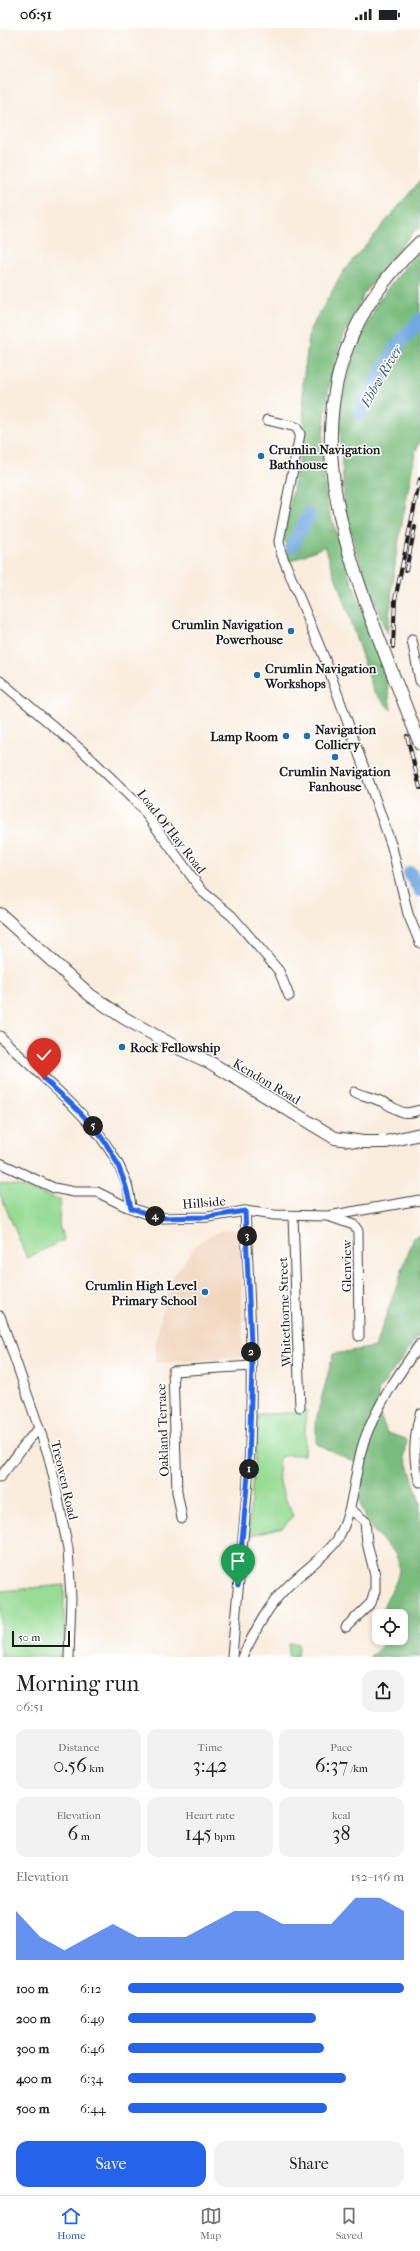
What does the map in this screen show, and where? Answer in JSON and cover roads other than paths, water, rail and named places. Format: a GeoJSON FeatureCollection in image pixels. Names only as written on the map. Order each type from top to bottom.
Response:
{"type":"FeatureCollection","features":[{"type":"Feature","properties":{"kind":"main road"},"geometry":{"type":"LineString","coordinates":[[420,242],[383,281],[362,316],[347,348],[333,403],[331,437],[334,494],[343,535],[363,598],[420,744]]}},
{"type":"Feature","properties":{"kind":"main road","name":"Kendon Road"},"geometry":{"type":"LineString","coordinates":[[0,914],[90,995],[124,1018],[176,1047],[211,1063],[335,1138],[363,1142],[386,1142],[420,1134]]}},
{"type":"Feature","properties":{"kind":"street"},"geometry":{"type":"LineString","coordinates":[[267,420],[296,426],[300,434],[279,540],[280,554],[324,656],[392,847],[408,914],[420,943]]}},
{"type":"Feature","properties":{"kind":"street"},"geometry":{"type":"LineString","coordinates":[[412,640],[420,681]]}},
{"type":"Feature","properties":{"kind":"street","name":"Load Of Hay Road"},"geometry":{"type":"LineString","coordinates":[[0,681],[87,755],[141,807],[203,892],[232,916],[279,971],[289,996]]}},
{"type":"Feature","properties":{"kind":"street"},"geometry":{"type":"LineString","coordinates":[[3,1039],[82,1113],[102,1136],[126,1182],[131,1208]]}},
{"type":"Feature","properties":{"kind":"street"},"geometry":{"type":"LineString","coordinates":[[354,1092],[385,1103],[397,1112],[408,1114],[420,1110]]}},
{"type":"Feature","properties":{"kind":"street","name":"Hillside"},"geometry":{"type":"LineString","coordinates":[[0,1163],[54,1188],[74,1192],[97,1192],[131,1208],[159,1218],[208,1217],[245,1211],[293,1216],[328,1216],[420,1200]]}},
{"type":"Feature","properties":{"kind":"street"},"geometry":{"type":"LineString","coordinates":[[232,1657],[249,1464],[252,1366],[245,1211]]}},
{"type":"Feature","properties":{"kind":"street","name":"Whitethorne Street"},"geometry":{"type":"LineString","coordinates":[[293,1216],[300,1407]]}},
{"type":"Feature","properties":{"kind":"street","name":"Glenview"},"geometry":{"type":"LineString","coordinates":[[328,1216],[354,1225],[358,1231],[359,1336]]}},
{"type":"Feature","properties":{"kind":"street","name":"Treowen Road"},"geometry":{"type":"LineString","coordinates":[[0,1316],[48,1454],[68,1549],[71,1598],[69,1657]]}},
{"type":"Feature","properties":{"kind":"street"},"geometry":{"type":"LineString","coordinates":[[242,1657],[267,1609],[286,1587],[336,1541],[350,1508],[356,1469],[364,1440],[378,1408],[420,1344]]}},
{"type":"Feature","properties":{"kind":"street","name":"Oakland Terrace"},"geometry":{"type":"LineString","coordinates":[[182,1518],[177,1492],[173,1371],[252,1366]]}},
{"type":"Feature","properties":{"kind":"street"},"geometry":{"type":"LineString","coordinates":[[420,1414],[414,1439],[416,1471],[420,1482]]}},
{"type":"Feature","properties":{"kind":"street"},"geometry":{"type":"LineString","coordinates":[[0,1477],[15,1461],[30,1437],[39,1429]]}},
{"type":"Feature","properties":{"kind":"street"},"geometry":{"type":"LineString","coordinates":[[346,1627],[371,1603],[375,1591],[375,1575],[367,1543],[365,1521],[350,1508]]}},
{"type":"Feature","properties":{"kind":"waterway","name":"Ebbw River"},"geometry":{"type":"LineString","coordinates":[[359,414],[396,347],[420,320]]}},
{"type":"Feature","properties":{"kind":"waterway","name":"Ebbw River"},"geometry":{"type":"LineString","coordinates":[[292,546],[309,515]]}},
{"type":"Feature","properties":{"kind":"waterway","name":"Ebbw River"},"geometry":{"type":"LineString","coordinates":[[410,873],[420,890]]}},
{"type":"Feature","properties":{"kind":"railway"},"geometry":{"type":"LineString","coordinates":[[393,647],[395,600],[420,479]]}},
{"type":"Feature","properties":{"kind":"railway"},"geometry":{"type":"LineString","coordinates":[[406,570],[415,527]]}},
{"type":"Feature","properties":{"kind":"railway"},"geometry":{"type":"LineString","coordinates":[[407,736],[420,788]]}},
{"type":"Feature","properties":{"kind":"place","name":"Crumlin Navigation Bathhouse"},"geometry":{"type":"Point","coordinates":[261,456]}},
{"type":"Feature","properties":{"kind":"place","name":"Crumlin Navigation Powerhouse"},"geometry":{"type":"Point","coordinates":[291,631]}},
{"type":"Feature","properties":{"kind":"place","name":"Crumlin Navigation Workshops"},"geometry":{"type":"Point","coordinates":[257,675]}},
{"type":"Feature","properties":{"kind":"place","name":"Lamp Room"},"geometry":{"type":"Point","coordinates":[286,736]}},
{"type":"Feature","properties":{"kind":"place","name":"Navigation Colliery"},"geometry":{"type":"Point","coordinates":[307,736]}},
{"type":"Feature","properties":{"kind":"place","name":"Crumlin Navigation Fanhouse"},"geometry":{"type":"Point","coordinates":[335,757]}},
{"type":"Feature","properties":{"kind":"place","name":"Rock Fellowship"},"geometry":{"type":"Point","coordinates":[122,1047]}},
{"type":"Feature","properties":{"kind":"place","name":"Crumlin High Level Primary School"},"geometry":{"type":"Point","coordinates":[205,1292]}}]}
